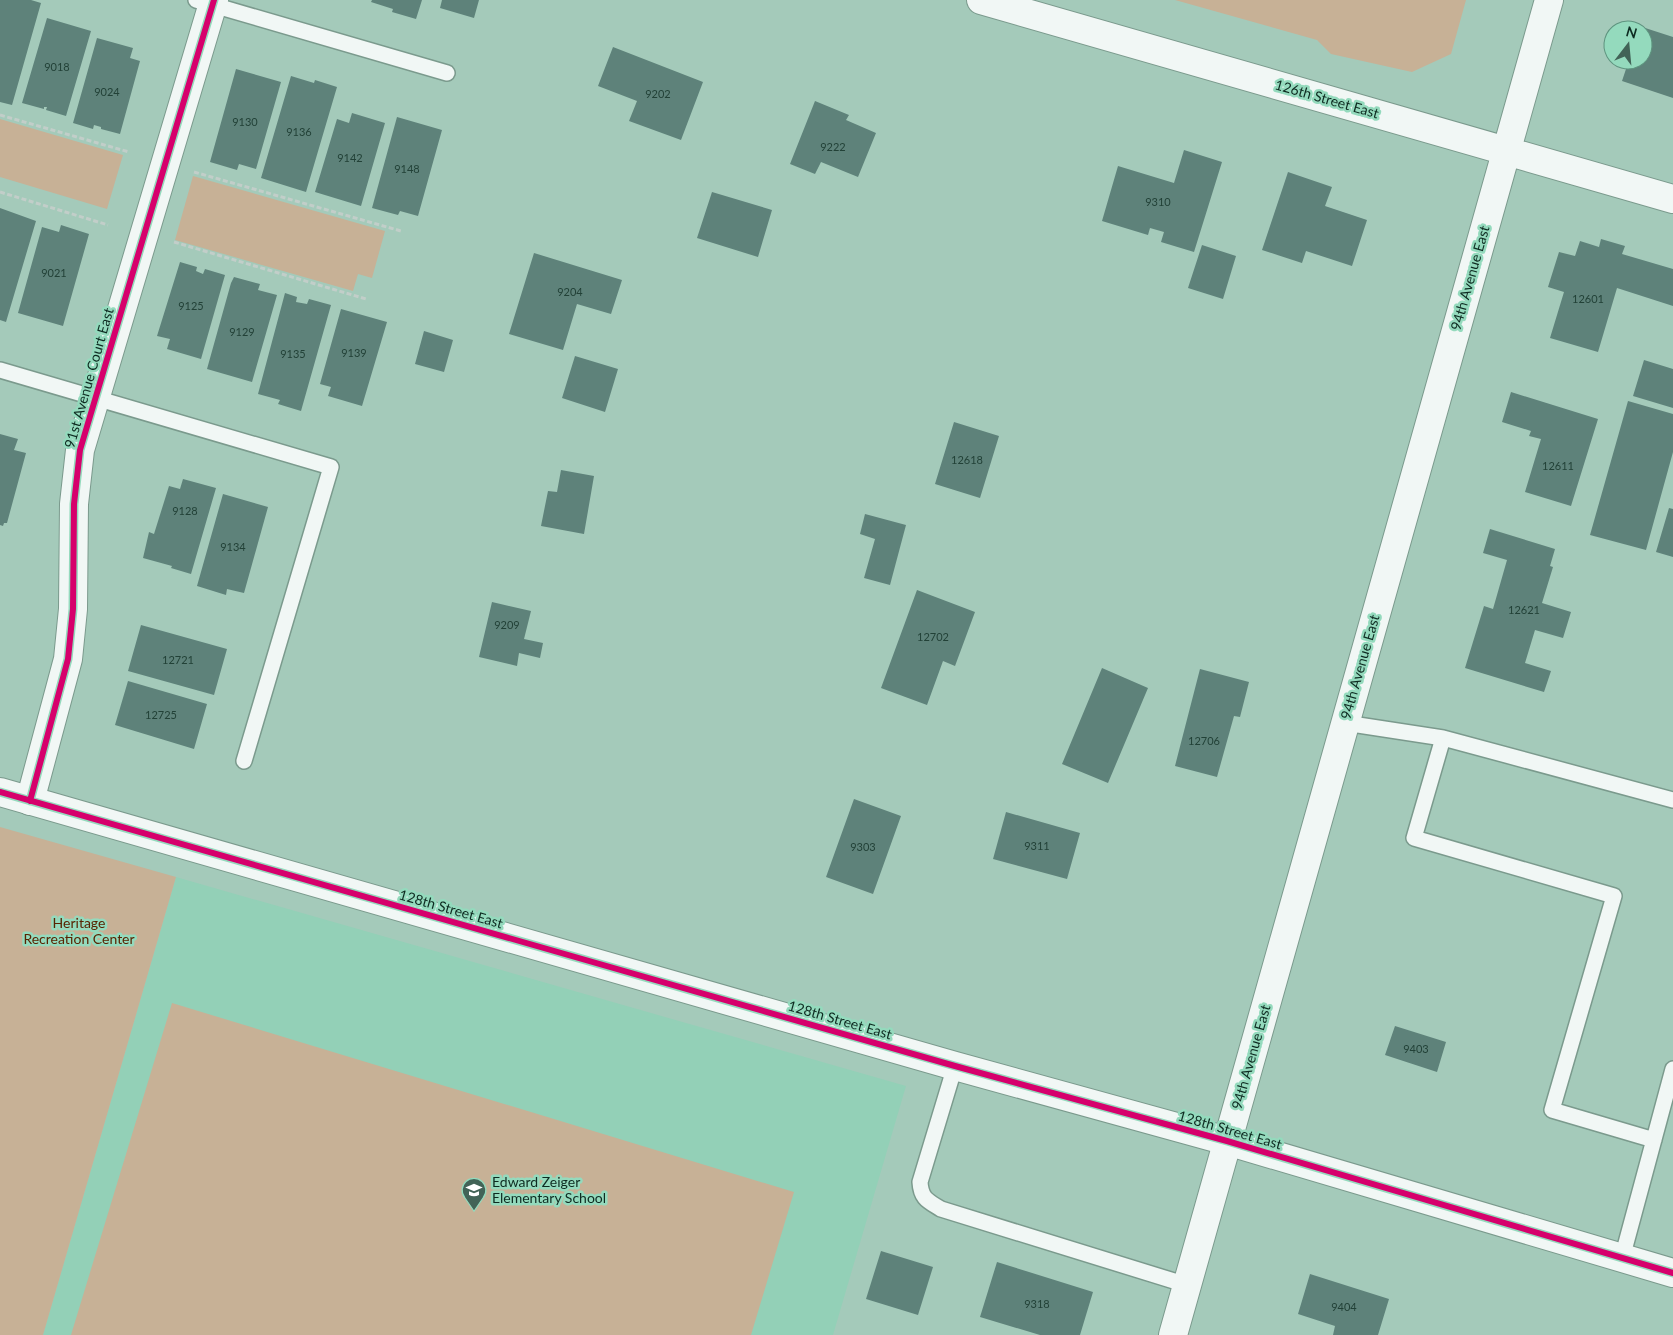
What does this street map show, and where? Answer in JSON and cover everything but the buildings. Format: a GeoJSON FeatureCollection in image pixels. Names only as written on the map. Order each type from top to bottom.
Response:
{"type":"FeatureCollection","features":[{"type":"Feature","properties":{"kind":"street","name":"126th Street East"},"geometry":{"type":"LineString","coordinates":[[981,0],[1673,199]]}},
{"type":"Feature","properties":{"kind":"street","name":"94th Avenue East"},"geometry":{"type":"LineString","coordinates":[[1173,1335],[1548,0]]}},
{"type":"Feature","properties":{"kind":"street","name":"91st Avenue Court East"},"geometry":{"type":"LineString","coordinates":[[30,801],[68,659],[73,609],[74,504],[80,450],[208,2]]}},
{"type":"Feature","properties":{"kind":"street","name":"128th Street East"},"geometry":{"type":"LineString","coordinates":[[0,792],[955,1066],[1227,1141],[1673,1273]]}},
{"type":"Feature","properties":{"kind":"lane"},"geometry":{"type":"LineString","coordinates":[[208,2],[447,73]]}},
{"type":"Feature","properties":{"kind":"lane"},"geometry":{"type":"LineString","coordinates":[[0,370],[331,467],[244,761]]}},
{"type":"Feature","properties":{"kind":"lane"},"geometry":{"type":"LineString","coordinates":[[1345,723],[1443,738],[1673,800]]}},
{"type":"Feature","properties":{"kind":"lane"},"geometry":{"type":"LineString","coordinates":[[1443,738],[1414,838],[1614,896],[1552,1110],[1654,1140]]}},
{"type":"Feature","properties":{"kind":"lane"},"geometry":{"type":"LineString","coordinates":[[955,1066],[920,1182],[920,1191],[925,1199],[941,1208],[1187,1285]]}},
{"type":"Feature","properties":{"kind":"lane"},"geometry":{"type":"LineString","coordinates":[[1622,1258],[1673,1069]]}},
{"type":"Feature","properties":{"kind":"path"},"geometry":{"type":"LineString","coordinates":[[0,115],[129,152]]}},
{"type":"Feature","properties":{"kind":"path"},"geometry":{"type":"LineString","coordinates":[[189,171],[401,231]]}},
{"type":"Feature","properties":{"kind":"path"},"geometry":{"type":"LineString","coordinates":[[0,192],[108,225]]}},
{"type":"Feature","properties":{"kind":"path"},"geometry":{"type":"LineString","coordinates":[[168,241],[366,299]]}},
{"type":"Feature","properties":{"kind":"shaded area","name":"Edward Zeiger Elementary School"},"geometry":{"type":"Polygon","coordinates":[[[176,877],[906,1086],[833,1335],[43,1335],[176,877]]]}},
{"type":"Feature","properties":{"kind":"green space"},"geometry":{"type":"Polygon","coordinates":[[[1175,0],[1466,0],[1451,54],[1412,72],[1331,54],[1317,40],[1175,0]]]}},
{"type":"Feature","properties":{"kind":"green space"},"geometry":{"type":"Polygon","coordinates":[[[0,119],[123,155],[107,209],[0,177],[0,119]]]}},
{"type":"Feature","properties":{"kind":"green space"},"geometry":{"type":"Polygon","coordinates":[[[193,176],[385,231],[372,278],[358,274],[353,291],[175,240],[193,176]]]}},
{"type":"Feature","properties":{"kind":"green space","name":"Heritage Recreation Center"},"geometry":{"type":"Polygon","coordinates":[[[0,827],[176,877],[43,1335],[0,1335],[0,827]]]}},
{"type":"Feature","properties":{"kind":"green space"},"geometry":{"type":"Polygon","coordinates":[[[172,1003],[794,1192],[751,1335],[71,1335],[172,1003]]]}},
{"type":"Feature","properties":{"kind":"cycle path"},"geometry":{"type":"LineString","coordinates":[[30,801],[68,659],[73,609],[74,504],[80,450],[214,0]]}},
{"type":"Feature","properties":{"kind":"cycle path"},"geometry":{"type":"LineString","coordinates":[[0,792],[955,1066],[1227,1141],[1673,1273]]}},
{"type":"Feature","properties":{"kind":"place","name":"Edward Zeiger Elementary School"},"geometry":{"type":"Point","coordinates":[474,1211]}}]}
